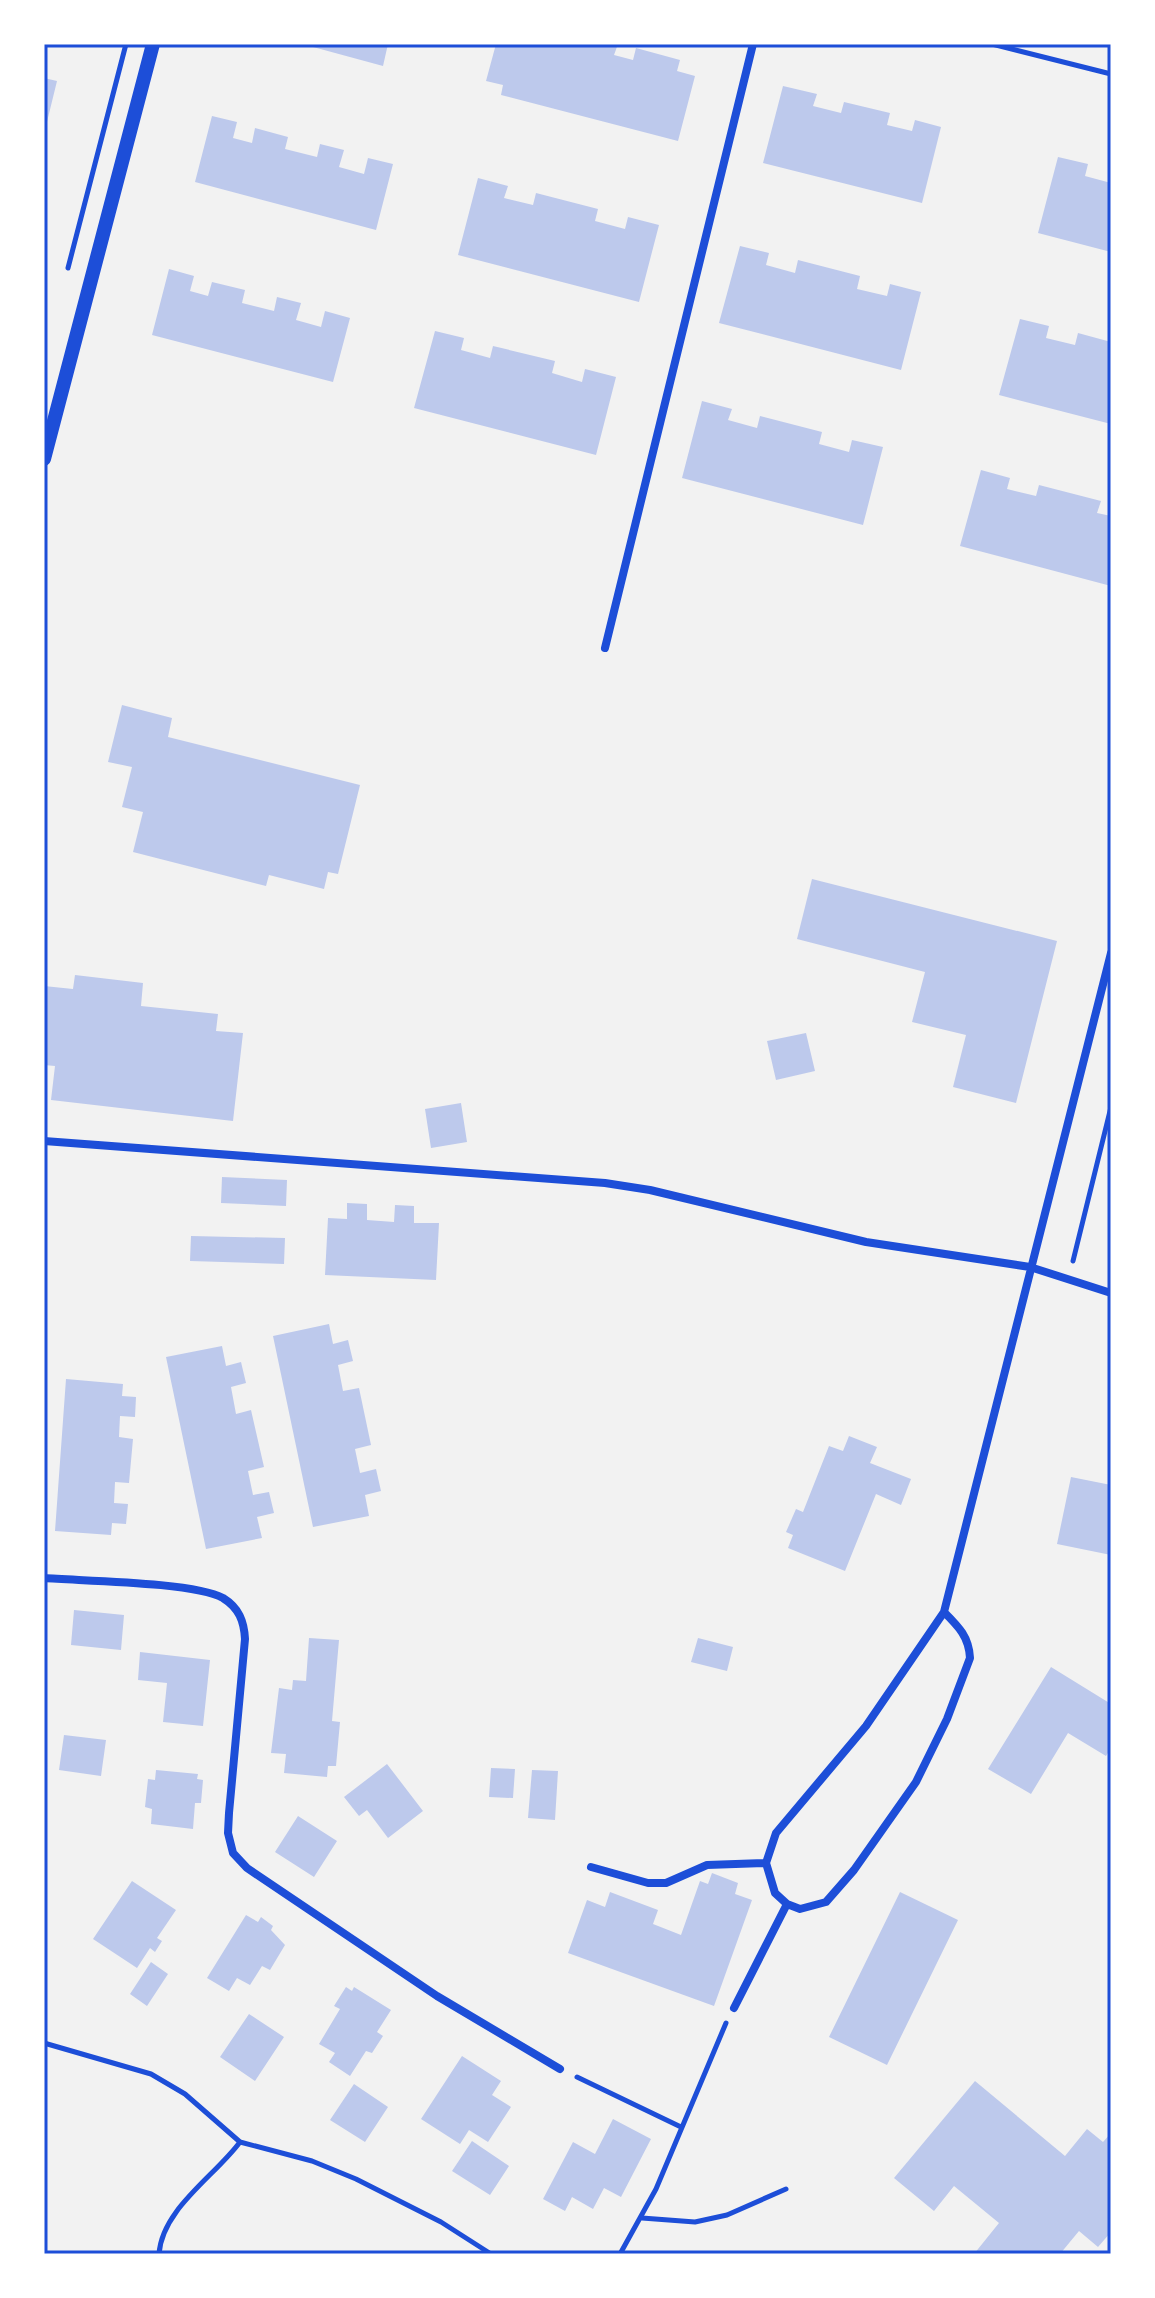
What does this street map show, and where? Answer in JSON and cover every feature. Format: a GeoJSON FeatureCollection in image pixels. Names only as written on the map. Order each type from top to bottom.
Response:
{"type":"FeatureCollection","features":[{"type":"Feature","properties":{"kind":"street"},"geometry":{"type":"LineString","coordinates":[[44,459],[153,44]]}},
{"type":"Feature","properties":{"kind":"street"},"geometry":{"type":"LineString","coordinates":[[605,648],[753,44]]}},
{"type":"Feature","properties":{"kind":"street"},"geometry":{"type":"LineString","coordinates":[[944,1612],[963,1631],[969,1644],[970,1658],[931,1754],[881,1832],[826,1902],[800,1909],[787,1904],[775,1893],[766,1863],[776,1833],[866,1726],[944,1612],[1111,953]]}},
{"type":"Feature","properties":{"kind":"street"},"geometry":{"type":"LineString","coordinates":[[44,1141],[605,1183],[650,1190],[866,1242],[1030,1267],[1111,1293]]}},
{"type":"Feature","properties":{"kind":"street"},"geometry":{"type":"LineString","coordinates":[[44,1578],[196,1590],[232,1605],[241,1616],[245,1639],[229,1813],[228,1833],[233,1853],[264,1881],[357,1943],[560,2069]]}},
{"type":"Feature","properties":{"kind":"street"},"geometry":{"type":"LineString","coordinates":[[591,1867],[648,1883],[666,1883],[707,1865],[766,1863]]}},
{"type":"Feature","properties":{"kind":"street"},"geometry":{"type":"LineString","coordinates":[[734,2008],[787,1904]]}},
{"type":"Feature","properties":{"kind":"path"},"geometry":{"type":"LineString","coordinates":[[67,270],[126,44]]}},
{"type":"Feature","properties":{"kind":"path"},"geometry":{"type":"LineString","coordinates":[[992,44],[1111,74]]}},
{"type":"Feature","properties":{"kind":"path"},"geometry":{"type":"LineString","coordinates":[[1068,1280],[1111,1107]]}},
{"type":"Feature","properties":{"kind":"path"},"geometry":{"type":"LineString","coordinates":[[620,2254],[642,2218],[734,2008]]}},
{"type":"Feature","properties":{"kind":"path"},"geometry":{"type":"LineString","coordinates":[[44,2043],[151,2074],[185,2094],[240,2142],[312,2161],[356,2179],[441,2222],[491,2254]]}},
{"type":"Feature","properties":{"kind":"path"},"geometry":{"type":"LineString","coordinates":[[560,2069],[681,2127]]}},
{"type":"Feature","properties":{"kind":"path"},"geometry":{"type":"LineString","coordinates":[[159,2254],[160,2239],[170,2222],[240,2142]]}},
{"type":"Feature","properties":{"kind":"path"},"geometry":{"type":"LineString","coordinates":[[642,2218],[695,2222],[727,2215],[786,2189]]}},
{"type":"Feature","properties":{"kind":"building"},"geometry":{"type":"Polygon","coordinates":[[[302,44],[388,44],[383,66],[302,44]]]}},
{"type":"Feature","properties":{"kind":"building"},"geometry":{"type":"Polygon","coordinates":[[[496,44],[618,44],[614,55],[633,60],[636,48],[680,60],[677,71],[695,76],[678,141],[501,95],[503,85],[486,81],[496,44]]]}},
{"type":"Feature","properties":{"kind":"building"},"geometry":{"type":"Polygon","coordinates":[[[44,78],[57,81],[45,130],[44,130],[44,78]]]}},
{"type":"Feature","properties":{"kind":"building"},"geometry":{"type":"Polygon","coordinates":[[[783,86],[817,94],[813,106],[841,113],[844,102],[890,113],[887,125],[912,131],[915,120],[941,127],[922,203],[763,163],[783,86]]]}},
{"type":"Feature","properties":{"kind":"building"},"geometry":{"type":"Polygon","coordinates":[[[212,116],[237,122],[233,138],[252,143],[255,128],[288,137],[285,149],[317,157],[320,144],[344,150],[339,167],[364,174],[368,158],[393,164],[376,230],[195,182],[212,116]]]}},
{"type":"Feature","properties":{"kind":"building"},"geometry":{"type":"Polygon","coordinates":[[[1058,157],[1088,164],[1085,176],[1111,183],[1111,252],[1038,233],[1058,157]]]}},
{"type":"Feature","properties":{"kind":"building"},"geometry":{"type":"Polygon","coordinates":[[[478,178],[508,186],[504,198],[533,205],[536,193],[598,209],[595,221],[625,229],[628,217],[659,225],[639,302],[458,255],[478,178]]]}},
{"type":"Feature","properties":{"kind":"building"},"geometry":{"type":"Polygon","coordinates":[[[740,246],[769,253],[766,265],[795,273],[798,260],[860,276],[857,289],[887,296],[890,284],[921,292],[901,370],[719,323],[740,246]]]}},
{"type":"Feature","properties":{"kind":"building"},"geometry":{"type":"Polygon","coordinates":[[[169,269],[194,276],[190,291],[208,296],[212,282],[245,290],[242,303],[274,311],[277,297],[301,303],[296,320],[321,327],[325,311],[350,318],[333,382],[152,335],[169,269]]]}},
{"type":"Feature","properties":{"kind":"building"},"geometry":{"type":"Polygon","coordinates":[[[1020,319],[1049,326],[1046,338],[1075,345],[1078,333],[1111,342],[1111,424],[999,395],[1020,319]]]}},
{"type":"Feature","properties":{"kind":"building"},"geometry":{"type":"Polygon","coordinates":[[[435,331],[464,338],[461,350],[490,358],[493,346],[555,361],[552,373],[582,382],[585,369],[616,377],[596,455],[414,408],[435,331]]]}},
{"type":"Feature","properties":{"kind":"building"},"geometry":{"type":"Polygon","coordinates":[[[702,401],[732,409],[728,420],[757,428],[760,416],[822,432],[819,444],[849,452],[852,440],[883,447],[863,525],[682,478],[702,401]]]}},
{"type":"Feature","properties":{"kind":"building"},"geometry":{"type":"Polygon","coordinates":[[[981,470],[1010,478],[1007,489],[1036,496],[1039,485],[1101,501],[1097,513],[1111,516],[1111,586],[960,546],[981,470]]]}},
{"type":"Feature","properties":{"kind":"building"},"geometry":{"type":"Polygon","coordinates":[[[122,705],[172,718],[168,737],[360,785],[338,874],[328,872],[324,889],[269,875],[266,886],[133,852],[143,812],[122,807],[132,767],[108,762],[122,705]]]}},
{"type":"Feature","properties":{"kind":"building"},"geometry":{"type":"Polygon","coordinates":[[[812,879],[1057,941],[1016,1103],[953,1087],[966,1035],[912,1022],[925,972],[797,939],[812,879]]]}},
{"type":"Feature","properties":{"kind":"building"},"geometry":{"type":"Polygon","coordinates":[[[75,975],[143,983],[141,1006],[218,1014],[216,1031],[243,1033],[233,1121],[51,1100],[55,1066],[44,1065],[44,986],[73,989],[75,975]]]}},
{"type":"Feature","properties":{"kind":"building"},"geometry":{"type":"Polygon","coordinates":[[[806,1033],[815,1071],[776,1080],[767,1041],[806,1033]]]}},
{"type":"Feature","properties":{"kind":"building"},"geometry":{"type":"Polygon","coordinates":[[[461,1103],[467,1142],[431,1148],[425,1109],[461,1103]]]}},
{"type":"Feature","properties":{"kind":"building"},"geometry":{"type":"Polygon","coordinates":[[[222,1177],[287,1180],[286,1206],[221,1203],[222,1177]]]}},
{"type":"Feature","properties":{"kind":"building"},"geometry":{"type":"Polygon","coordinates":[[[347,1203],[367,1204],[367,1220],[394,1222],[395,1205],[414,1206],[414,1223],[439,1223],[436,1280],[325,1275],[328,1218],[347,1219],[347,1203]]]}},
{"type":"Feature","properties":{"kind":"building"},"geometry":{"type":"Polygon","coordinates":[[[191,1236],[285,1238],[284,1264],[190,1261],[191,1236]]]}},
{"type":"Feature","properties":{"kind":"building"},"geometry":{"type":"Polygon","coordinates":[[[329,1324],[333,1344],[348,1340],[353,1361],[338,1365],[343,1391],[359,1388],[371,1445],[355,1449],[360,1473],[376,1469],[381,1491],[365,1495],[369,1516],[313,1527],[273,1336],[329,1324]]]}},
{"type":"Feature","properties":{"kind":"building"},"geometry":{"type":"Polygon","coordinates":[[[222,1346],[226,1366],[241,1362],[246,1383],[231,1387],[236,1414],[251,1410],[264,1467],[248,1471],[253,1495],[269,1492],[274,1513],[257,1517],[262,1538],[206,1549],[166,1357],[222,1346]]]}},
{"type":"Feature","properties":{"kind":"building"},"geometry":{"type":"Polygon","coordinates":[[[66,1379],[123,1384],[122,1396],[136,1397],[135,1417],[120,1416],[119,1437],[133,1439],[129,1483],[115,1482],[114,1503],[128,1504],[126,1524],[112,1523],[111,1535],[55,1531],[66,1379]]]}},
{"type":"Feature","properties":{"kind":"building"},"geometry":{"type":"Polygon","coordinates":[[[849,1436],[877,1447],[870,1463],[911,1479],[901,1505],[876,1494],[845,1571],[788,1548],[793,1535],[786,1532],[796,1509],[803,1512],[829,1446],[843,1451],[849,1436]]]}},
{"type":"Feature","properties":{"kind":"building"},"geometry":{"type":"Polygon","coordinates":[[[1071,1477],[1111,1485],[1111,1555],[1057,1544],[1071,1477]]]}},
{"type":"Feature","properties":{"kind":"building"},"geometry":{"type":"Polygon","coordinates":[[[74,1610],[124,1615],[121,1650],[71,1645],[74,1610]]]}},
{"type":"Feature","properties":{"kind":"building"},"geometry":{"type":"Polygon","coordinates":[[[309,1638],[339,1640],[332,1721],[340,1722],[336,1766],[328,1766],[327,1777],[284,1773],[286,1754],[271,1753],[279,1688],[292,1690],[293,1680],[306,1681],[309,1638]]]}},
{"type":"Feature","properties":{"kind":"building"},"geometry":{"type":"Polygon","coordinates":[[[698,1638],[733,1647],[727,1671],[691,1662],[698,1638]]]}},
{"type":"Feature","properties":{"kind":"building"},"geometry":{"type":"Polygon","coordinates":[[[140,1652],[210,1660],[203,1726],[163,1722],[167,1683],[138,1680],[140,1652]]]}},
{"type":"Feature","properties":{"kind":"building"},"geometry":{"type":"Polygon","coordinates":[[[1051,1667],[1111,1704],[1111,1748],[1106,1756],[1068,1733],[1031,1794],[988,1769],[1051,1667]]]}},
{"type":"Feature","properties":{"kind":"building"},"geometry":{"type":"Polygon","coordinates":[[[64,1735],[106,1740],[101,1776],[59,1770],[64,1735]]]}},
{"type":"Feature","properties":{"kind":"building"},"geometry":{"type":"Polygon","coordinates":[[[387,1764],[423,1811],[388,1838],[367,1810],[359,1816],[344,1797],[387,1764]]]}},
{"type":"Feature","properties":{"kind":"building"},"geometry":{"type":"Polygon","coordinates":[[[491,1768],[515,1769],[513,1798],[489,1797],[491,1768]]]}},
{"type":"Feature","properties":{"kind":"building"},"geometry":{"type":"Polygon","coordinates":[[[156,1770],[198,1774],[197,1779],[203,1780],[201,1803],[195,1803],[193,1829],[151,1824],[152,1809],[145,1807],[148,1779],[155,1780],[156,1770]]]}},
{"type":"Feature","properties":{"kind":"building"},"geometry":{"type":"Polygon","coordinates":[[[532,1770],[558,1771],[555,1820],[528,1818],[532,1770]]]}},
{"type":"Feature","properties":{"kind":"building"},"geometry":{"type":"Polygon","coordinates":[[[298,1816],[337,1841],[314,1877],[275,1852],[298,1816]]]}},
{"type":"Feature","properties":{"kind":"building"},"geometry":{"type":"Polygon","coordinates":[[[712,1873],[738,1883],[735,1894],[752,1900],[714,2006],[568,1953],[587,1900],[605,1907],[610,1892],[658,1910],[653,1924],[681,1935],[700,1881],[708,1884],[712,1873]]]}},
{"type":"Feature","properties":{"kind":"building"},"geometry":{"type":"Polygon","coordinates":[[[132,1881],[176,1910],[157,1938],[162,1941],[155,1952],[150,1948],[137,1968],[93,1939],[132,1881]]]}},
{"type":"Feature","properties":{"kind":"building"},"geometry":{"type":"Polygon","coordinates":[[[900,1892],[958,1920],[887,2065],[829,2037],[900,1892]]]}},
{"type":"Feature","properties":{"kind":"building"},"geometry":{"type":"Polygon","coordinates":[[[246,1915],[258,1922],[261,1917],[273,1926],[271,1930],[285,1945],[270,1970],[262,1966],[250,1985],[237,1978],[229,1991],[207,1978],[246,1915]]]}},
{"type":"Feature","properties":{"kind":"building"},"geometry":{"type":"Polygon","coordinates":[[[151,1962],[168,1974],[147,2006],[130,1994],[151,1962]]]}},
{"type":"Feature","properties":{"kind":"building"},"geometry":{"type":"Polygon","coordinates":[[[346,1987],[352,1991],[354,1987],[391,2010],[377,2032],[383,2036],[372,2053],[366,2051],[350,2076],[329,2062],[335,2053],[319,2044],[340,2009],[334,2006],[346,1987]]]}},
{"type":"Feature","properties":{"kind":"building"},"geometry":{"type":"Polygon","coordinates":[[[249,2014],[284,2037],[255,2081],[220,2057],[249,2014]]]}},
{"type":"Feature","properties":{"kind":"building"},"geometry":{"type":"Polygon","coordinates":[[[462,2056],[501,2081],[492,2095],[511,2107],[488,2142],[469,2130],[460,2144],[421,2119],[462,2056]]]}},
{"type":"Feature","properties":{"kind":"building"},"geometry":{"type":"Polygon","coordinates":[[[975,2081],[1065,2156],[1087,2129],[1103,2142],[1111,2133],[1111,2232],[1098,2247],[1079,2231],[1060,2254],[974,2254],[999,2223],[954,2186],[934,2211],[894,2178],[975,2081]]]}},
{"type":"Feature","properties":{"kind":"building"},"geometry":{"type":"Polygon","coordinates":[[[354,2084],[388,2107],[365,2142],[330,2120],[354,2084]]]}},
{"type":"Feature","properties":{"kind":"building"},"geometry":{"type":"Polygon","coordinates":[[[613,2119],[651,2139],[621,2197],[604,2188],[593,2209],[572,2197],[565,2211],[543,2199],[573,2142],[595,2154],[613,2119]]]}},
{"type":"Feature","properties":{"kind":"building"},"geometry":{"type":"Polygon","coordinates":[[[472,2141],[509,2166],[490,2195],[452,2171],[472,2141]]]}}]}
